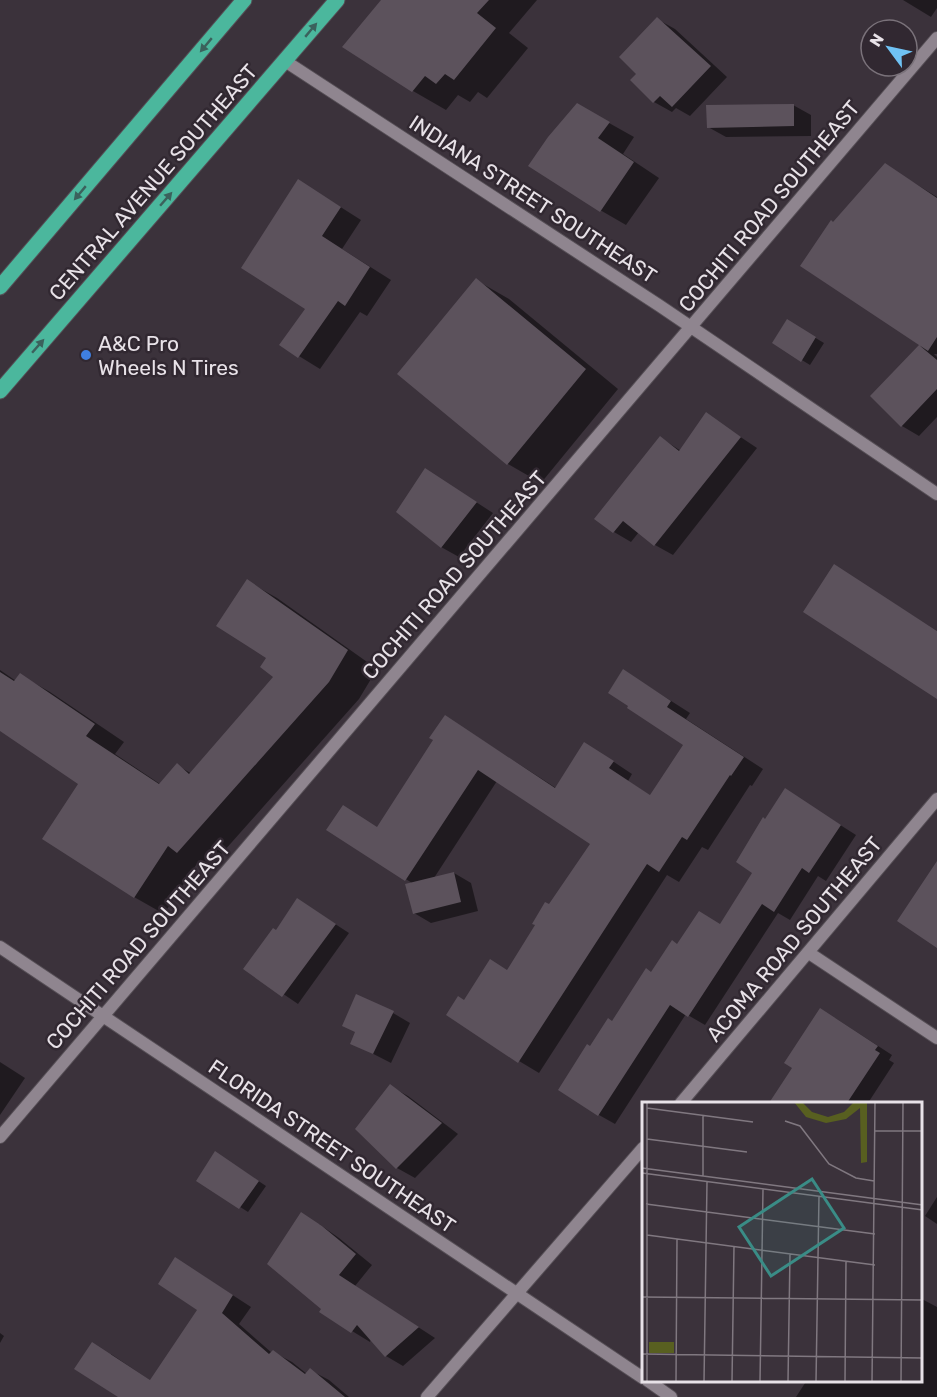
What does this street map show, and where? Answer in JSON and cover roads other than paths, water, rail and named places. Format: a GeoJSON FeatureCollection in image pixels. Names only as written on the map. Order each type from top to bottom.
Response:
{"type":"FeatureCollection","features":[{"type":"Feature","properties":{"kind":"main road"},"geometry":{"type":"LineString","coordinates":[[0,287],[244,0]]}},
{"type":"Feature","properties":{"kind":"main road","name":"CENTRAL AVENUE SOUTHEAST"},"geometry":{"type":"LineString","coordinates":[[0,391],[337,0]]}},
{"type":"Feature","properties":{"kind":"street","name":"COCHITI ROAD SOUTHEAST"},"geometry":{"type":"LineString","coordinates":[[0,1137],[937,38]]}},
{"type":"Feature","properties":{"kind":"street","name":"INDIANA STREET SOUTHEAST"},"geometry":{"type":"LineString","coordinates":[[285,61],[692,327],[937,494]]}},
{"type":"Feature","properties":{"kind":"street","name":"ACOMA ROAD SOUTHEAST"},"geometry":{"type":"LineString","coordinates":[[682,1102],[937,799]]}},
{"type":"Feature","properties":{"kind":"street","name":"FLORIDA STREET SOUTHEAST"},"geometry":{"type":"LineString","coordinates":[[0,946],[642,1377]]}},
{"type":"Feature","properties":{"kind":"street"},"geometry":{"type":"LineString","coordinates":[[809,953],[937,1038]]}},
{"type":"Feature","properties":{"kind":"street"},"geometry":{"type":"LineString","coordinates":[[427,1397],[642,1149]]}},
{"type":"Feature","properties":{"kind":"street","name":"FLORIDA STREET SOUTHEAST"},"geometry":{"type":"LineString","coordinates":[[649,1382],[671,1397]]}},
{"type":"Feature","properties":{"kind":"place","name":"A&C Pro Wheels N Tires"},"geometry":{"type":"Point","coordinates":[86,355]}}]}
